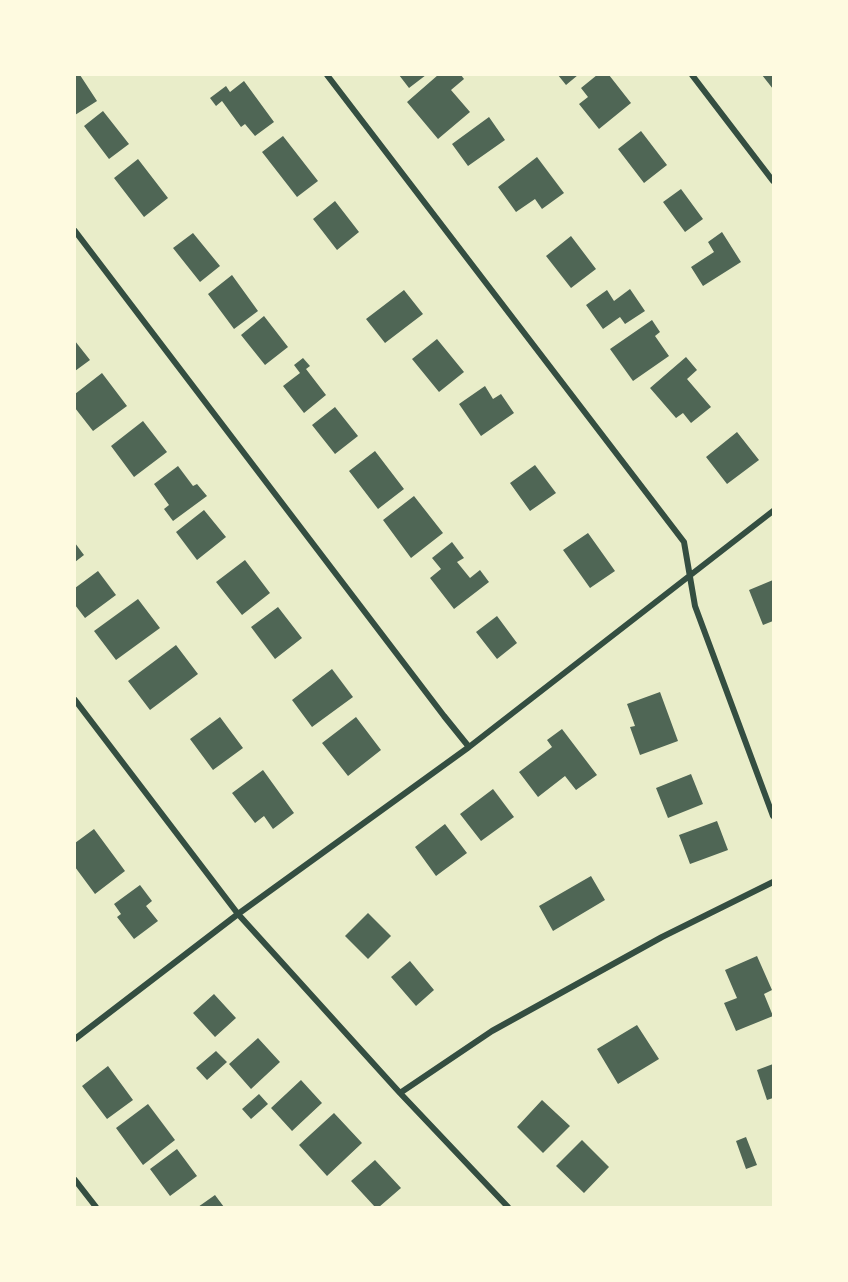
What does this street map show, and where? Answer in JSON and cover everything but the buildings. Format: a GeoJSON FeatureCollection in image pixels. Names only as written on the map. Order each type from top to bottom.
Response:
{"type":"FeatureCollection","features":[{"type":"Feature","properties":{"kind":"street"},"geometry":{"type":"LineString","coordinates":[[327,75],[684,542],[695,606],[773,816]]}},
{"type":"Feature","properties":{"kind":"street"},"geometry":{"type":"LineString","coordinates":[[692,75],[773,181]]}},
{"type":"Feature","properties":{"kind":"street"},"geometry":{"type":"LineString","coordinates":[[75,231],[444,716],[470,747]]}},
{"type":"Feature","properties":{"kind":"street"},"geometry":{"type":"LineString","coordinates":[[75,1039],[238,914],[470,747],[773,510]]}},
{"type":"Feature","properties":{"kind":"street"},"geometry":{"type":"LineString","coordinates":[[75,700],[238,914],[400,1093],[508,1207]]}},
{"type":"Feature","properties":{"kind":"street"},"geometry":{"type":"LineString","coordinates":[[400,1093],[492,1031],[662,937],[773,882]]}},
{"type":"Feature","properties":{"kind":"street"},"geometry":{"type":"LineString","coordinates":[[75,1180],[96,1207]]}}]}
